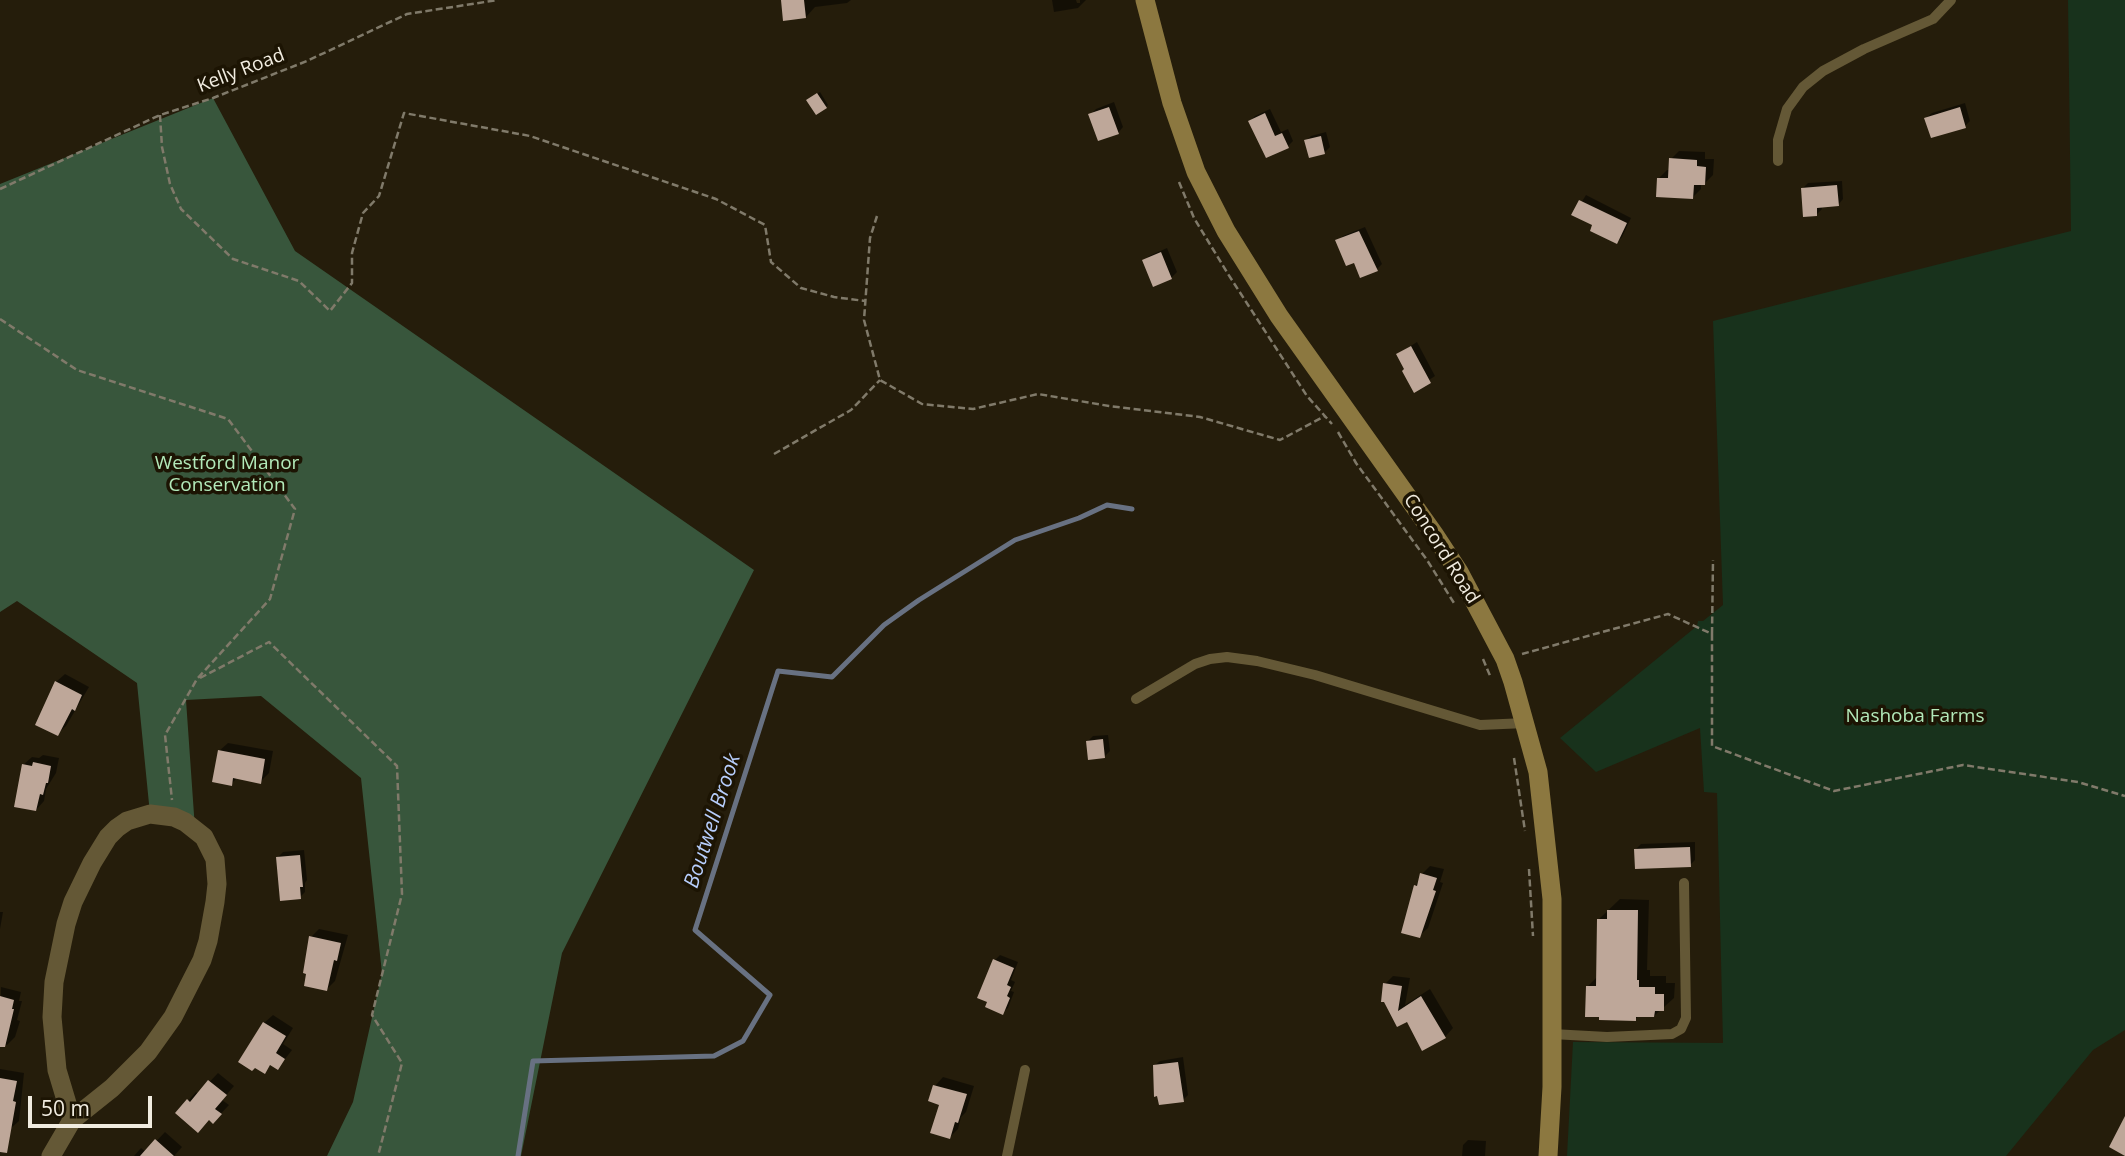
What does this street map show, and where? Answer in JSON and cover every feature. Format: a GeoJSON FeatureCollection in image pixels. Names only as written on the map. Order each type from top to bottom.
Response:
{"type":"FeatureCollection","features":[{"type":"Feature","properties":{"kind":"main road","name":"Concord Road"},"geometry":{"type":"LineString","coordinates":[[1145,0],[1172,103],[1196,172],[1226,231],[1279,316],[1434,534],[1458,572],[1505,659],[1526,723],[1538,772],[1552,900],[1548,1156]]}},
{"type":"Feature","properties":{"kind":"street"},"geometry":{"type":"LineString","coordinates":[[51,1156],[72,1120],[113,1088],[148,1052],[173,1017],[208,941],[217,884],[215,859],[204,838],[185,822],[174,817],[162,814],[138,817],[117,828],[92,863],[73,902],[54,982],[52,1017],[57,1070],[72,1120]]}},
{"type":"Feature","properties":{"kind":"lane"},"geometry":{"type":"LineString","coordinates":[[1778,161],[1778,140],[1787,109],[1803,87],[1823,71],[1864,49],[1933,19],[1951,0]]}},
{"type":"Feature","properties":{"kind":"lane"},"geometry":{"type":"LineString","coordinates":[[1136,699],[1195,664],[1227,657],[1315,675],[1480,725],[1526,723]]}},
{"type":"Feature","properties":{"kind":"lane"},"geometry":{"type":"LineString","coordinates":[[1552,1034],[1607,1037],[1672,1034],[1681,1029],[1686,1018],[1684,883]]}},
{"type":"Feature","properties":{"kind":"lane"},"geometry":{"type":"LineString","coordinates":[[1007,1156],[1025,1070]]}},
{"type":"Feature","properties":{"kind":"path","name":"Kelly Road"},"geometry":{"type":"LineString","coordinates":[[0,189],[160,115],[214,98],[307,61],[407,14],[498,0]]}},
{"type":"Feature","properties":{"kind":"path"},"geometry":{"type":"LineString","coordinates":[[160,115],[162,147],[170,184],[181,209],[233,259],[299,281],[330,312],[352,283],[352,253],[363,213],[379,196],[404,113],[530,136],[716,199],[765,225],[771,262],[801,288],[834,297],[865,301]]}},
{"type":"Feature","properties":{"kind":"path"},"geometry":{"type":"LineString","coordinates":[[1178,178],[1194,218],[1307,396],[1335,428],[1356,463],[1427,560],[1456,606]]}},
{"type":"Feature","properties":{"kind":"path"},"geometry":{"type":"LineString","coordinates":[[877,216],[870,238],[864,320],[880,380],[922,404],[972,409],[1038,394],[1200,417],[1280,440],[1325,416]]}},
{"type":"Feature","properties":{"kind":"path"},"geometry":{"type":"LineString","coordinates":[[0,319],[77,370],[228,419],[295,509],[270,599],[197,679],[165,735],[174,817]]}},
{"type":"Feature","properties":{"kind":"path"},"geometry":{"type":"LineString","coordinates":[[774,454],[851,410],[880,380]]}},
{"type":"Feature","properties":{"kind":"path"},"geometry":{"type":"LineString","coordinates":[[1713,560],[1712,746],[1834,791],[1963,765],[2078,782],[2125,796]]}},
{"type":"Feature","properties":{"kind":"path"},"geometry":{"type":"LineString","coordinates":[[1505,659],[1668,614],[1712,634]]}},
{"type":"Feature","properties":{"kind":"path"},"geometry":{"type":"LineString","coordinates":[[197,679],[269,642],[397,766],[402,894],[372,1015],[402,1063],[378,1156]]}},
{"type":"Feature","properties":{"kind":"path"},"geometry":{"type":"LineString","coordinates":[[1479,648],[1495,687]]}},
{"type":"Feature","properties":{"kind":"path"},"geometry":{"type":"LineString","coordinates":[[1513,753],[1526,840]]}},
{"type":"Feature","properties":{"kind":"path"},"geometry":{"type":"LineString","coordinates":[[1529,867],[1533,935]]}},
{"type":"Feature","properties":{"kind":"green space","name":"Nashoba Farms"},"geometry":{"type":"Polygon","coordinates":[[[2068,0],[2125,0],[2125,1030],[2093,1050],[2006,1156],[1567,1156],[1573,1042],[1723,1043],[1717,793],[1704,792],[1700,728],[1596,772],[1560,738],[1697,626],[1698,621],[1703,621],[1723,605],[1713,321],[2071,231],[2068,0]]]}},
{"type":"Feature","properties":{"kind":"green space","name":"Westford Manor Conservation"},"geometry":{"type":"Polygon","coordinates":[[[213,98],[295,251],[754,570],[562,953],[521,1156],[327,1156],[353,1102],[382,973],[361,778],[261,696],[186,700],[195,829],[150,814],[137,683],[17,601],[0,612],[0,184],[213,98]]]}},
{"type":"Feature","properties":{"kind":"building"},"geometry":{"type":"Polygon","coordinates":[[[781,0],[804,0],[806,18],[783,21],[781,0]]]}},
{"type":"Feature","properties":{"kind":"building"},"geometry":{"type":"Polygon","coordinates":[[[817,93],[827,108],[816,115],[806,100],[817,93]]]}},
{"type":"Feature","properties":{"kind":"building"},"geometry":{"type":"Polygon","coordinates":[[[1109,107],[1119,134],[1098,141],[1088,114],[1109,107]]]}},
{"type":"Feature","properties":{"kind":"building"},"geometry":{"type":"Polygon","coordinates":[[[1960,107],[1966,128],[1931,138],[1924,118],[1960,107]]]}},
{"type":"Feature","properties":{"kind":"building"},"geometry":{"type":"Polygon","coordinates":[[[1265,113],[1275,136],[1282,133],[1289,148],[1266,158],[1248,121],[1265,113]]]}},
{"type":"Feature","properties":{"kind":"building"},"geometry":{"type":"Polygon","coordinates":[[[1321,136],[1325,154],[1309,158],[1304,140],[1321,136]]]}},
{"type":"Feature","properties":{"kind":"building"},"geometry":{"type":"Polygon","coordinates":[[[1669,158],[1697,160],[1697,166],[1706,167],[1705,185],[1694,185],[1693,199],[1656,197],[1657,178],[1668,178],[1669,158]]]}},
{"type":"Feature","properties":{"kind":"building"},"geometry":{"type":"Polygon","coordinates":[[[1837,185],[1839,206],[1817,208],[1817,216],[1803,217],[1801,188],[1837,185]]]}},
{"type":"Feature","properties":{"kind":"building"},"geometry":{"type":"Polygon","coordinates":[[[1579,200],[1627,223],[1617,244],[1590,231],[1592,225],[1571,215],[1579,200]]]}},
{"type":"Feature","properties":{"kind":"building"},"geometry":{"type":"Polygon","coordinates":[[[1359,231],[1378,271],[1360,278],[1354,263],[1346,266],[1335,240],[1359,231]]]}},
{"type":"Feature","properties":{"kind":"building"},"geometry":{"type":"Polygon","coordinates":[[[1161,252],[1172,279],[1153,287],[1142,260],[1161,252]]]}},
{"type":"Feature","properties":{"kind":"building"},"geometry":{"type":"Polygon","coordinates":[[[1411,346],[1431,383],[1414,393],[1396,354],[1411,346]]]}},
{"type":"Feature","properties":{"kind":"building"},"geometry":{"type":"Polygon","coordinates":[[[55,681],[82,695],[58,736],[35,725],[55,681]]]}},
{"type":"Feature","properties":{"kind":"building"},"geometry":{"type":"Polygon","coordinates":[[[1103,739],[1105,758],[1088,760],[1086,741],[1103,739]]]}},
{"type":"Feature","properties":{"kind":"building"},"geometry":{"type":"Polygon","coordinates":[[[218,750],[265,759],[261,784],[233,778],[232,786],[212,782],[218,750]]]}},
{"type":"Feature","properties":{"kind":"building"},"geometry":{"type":"Polygon","coordinates":[[[33,762],[51,766],[48,783],[43,795],[40,794],[36,811],[14,807],[22,764],[32,766],[33,762]]]}},
{"type":"Feature","properties":{"kind":"building"},"geometry":{"type":"Polygon","coordinates":[[[1690,847],[1691,867],[1635,869],[1634,849],[1690,847]]]}},
{"type":"Feature","properties":{"kind":"building"},"geometry":{"type":"Polygon","coordinates":[[[300,855],[303,887],[300,887],[301,899],[280,901],[276,857],[300,855]]]}},
{"type":"Feature","properties":{"kind":"building"},"geometry":{"type":"Polygon","coordinates":[[[1420,873],[1437,878],[1433,890],[1436,891],[1420,938],[1401,933],[1420,873]]]}},
{"type":"Feature","properties":{"kind":"building"},"geometry":{"type":"Polygon","coordinates":[[[1607,910],[1638,910],[1639,987],[1655,987],[1655,994],[1664,994],[1664,1011],[1655,1011],[1654,1017],[1636,1017],[1636,1021],[1585,1017],[1586,986],[1596,986],[1597,919],[1607,919],[1607,910]]]}},
{"type":"Feature","properties":{"kind":"building"},"geometry":{"type":"Polygon","coordinates":[[[309,936],[341,943],[327,991],[304,986],[306,974],[303,973],[309,936]]]}},
{"type":"Feature","properties":{"kind":"building"},"geometry":{"type":"Polygon","coordinates":[[[993,959],[1014,968],[1007,985],[1011,987],[1007,996],[1010,998],[1003,1015],[985,1007],[987,1002],[977,998],[993,959]]]}},
{"type":"Feature","properties":{"kind":"building"},"geometry":{"type":"Polygon","coordinates":[[[1383,983],[1402,986],[1398,1011],[1421,996],[1446,1038],[1422,1051],[1407,1022],[1397,1027],[1384,1002],[1381,1002],[1383,983]]]}},
{"type":"Feature","properties":{"kind":"building"},"geometry":{"type":"Polygon","coordinates":[[[0,996],[14,1000],[5,1047],[0,1047],[0,996]]]}},
{"type":"Feature","properties":{"kind":"building"},"geometry":{"type":"Polygon","coordinates":[[[263,1022],[286,1036],[276,1053],[285,1059],[278,1070],[270,1065],[265,1074],[255,1068],[252,1071],[238,1062],[263,1022]]]}},
{"type":"Feature","properties":{"kind":"building"},"geometry":{"type":"Polygon","coordinates":[[[1178,1062],[1184,1102],[1159,1105],[1157,1096],[1154,1097],[1153,1065],[1178,1062]]]}},
{"type":"Feature","properties":{"kind":"building"},"geometry":{"type":"Polygon","coordinates":[[[0,1078],[17,1081],[7,1153],[0,1152],[0,1078]]]}},
{"type":"Feature","properties":{"kind":"building"},"geometry":{"type":"Polygon","coordinates":[[[208,1080],[227,1095],[215,1109],[222,1114],[213,1124],[209,1120],[198,1133],[175,1113],[187,1099],[190,1102],[208,1080]]]}},
{"type":"Feature","properties":{"kind":"building"},"geometry":{"type":"Polygon","coordinates":[[[933,1085],[967,1094],[950,1139],[930,1133],[939,1105],[928,1101],[933,1085]]]}},
{"type":"Feature","properties":{"kind":"building"},"geometry":{"type":"Polygon","coordinates":[[[2125,1116],[2125,1156],[2109,1147],[2125,1116]]]}},
{"type":"Feature","properties":{"kind":"building"},"geometry":{"type":"Polygon","coordinates":[[[155,1139],[174,1156],[140,1156],[155,1139]]]}},
{"type":"Feature","properties":{"kind":"waterway","name":"Boutwell Brook"},"geometry":{"type":"LineString","coordinates":[[518,1156],[533,1061],[714,1056],[743,1041],[770,995],[695,930],[778,671],[832,677],[884,625],[1015,540],[1079,518],[1107,505],[1132,509]]}}]}
